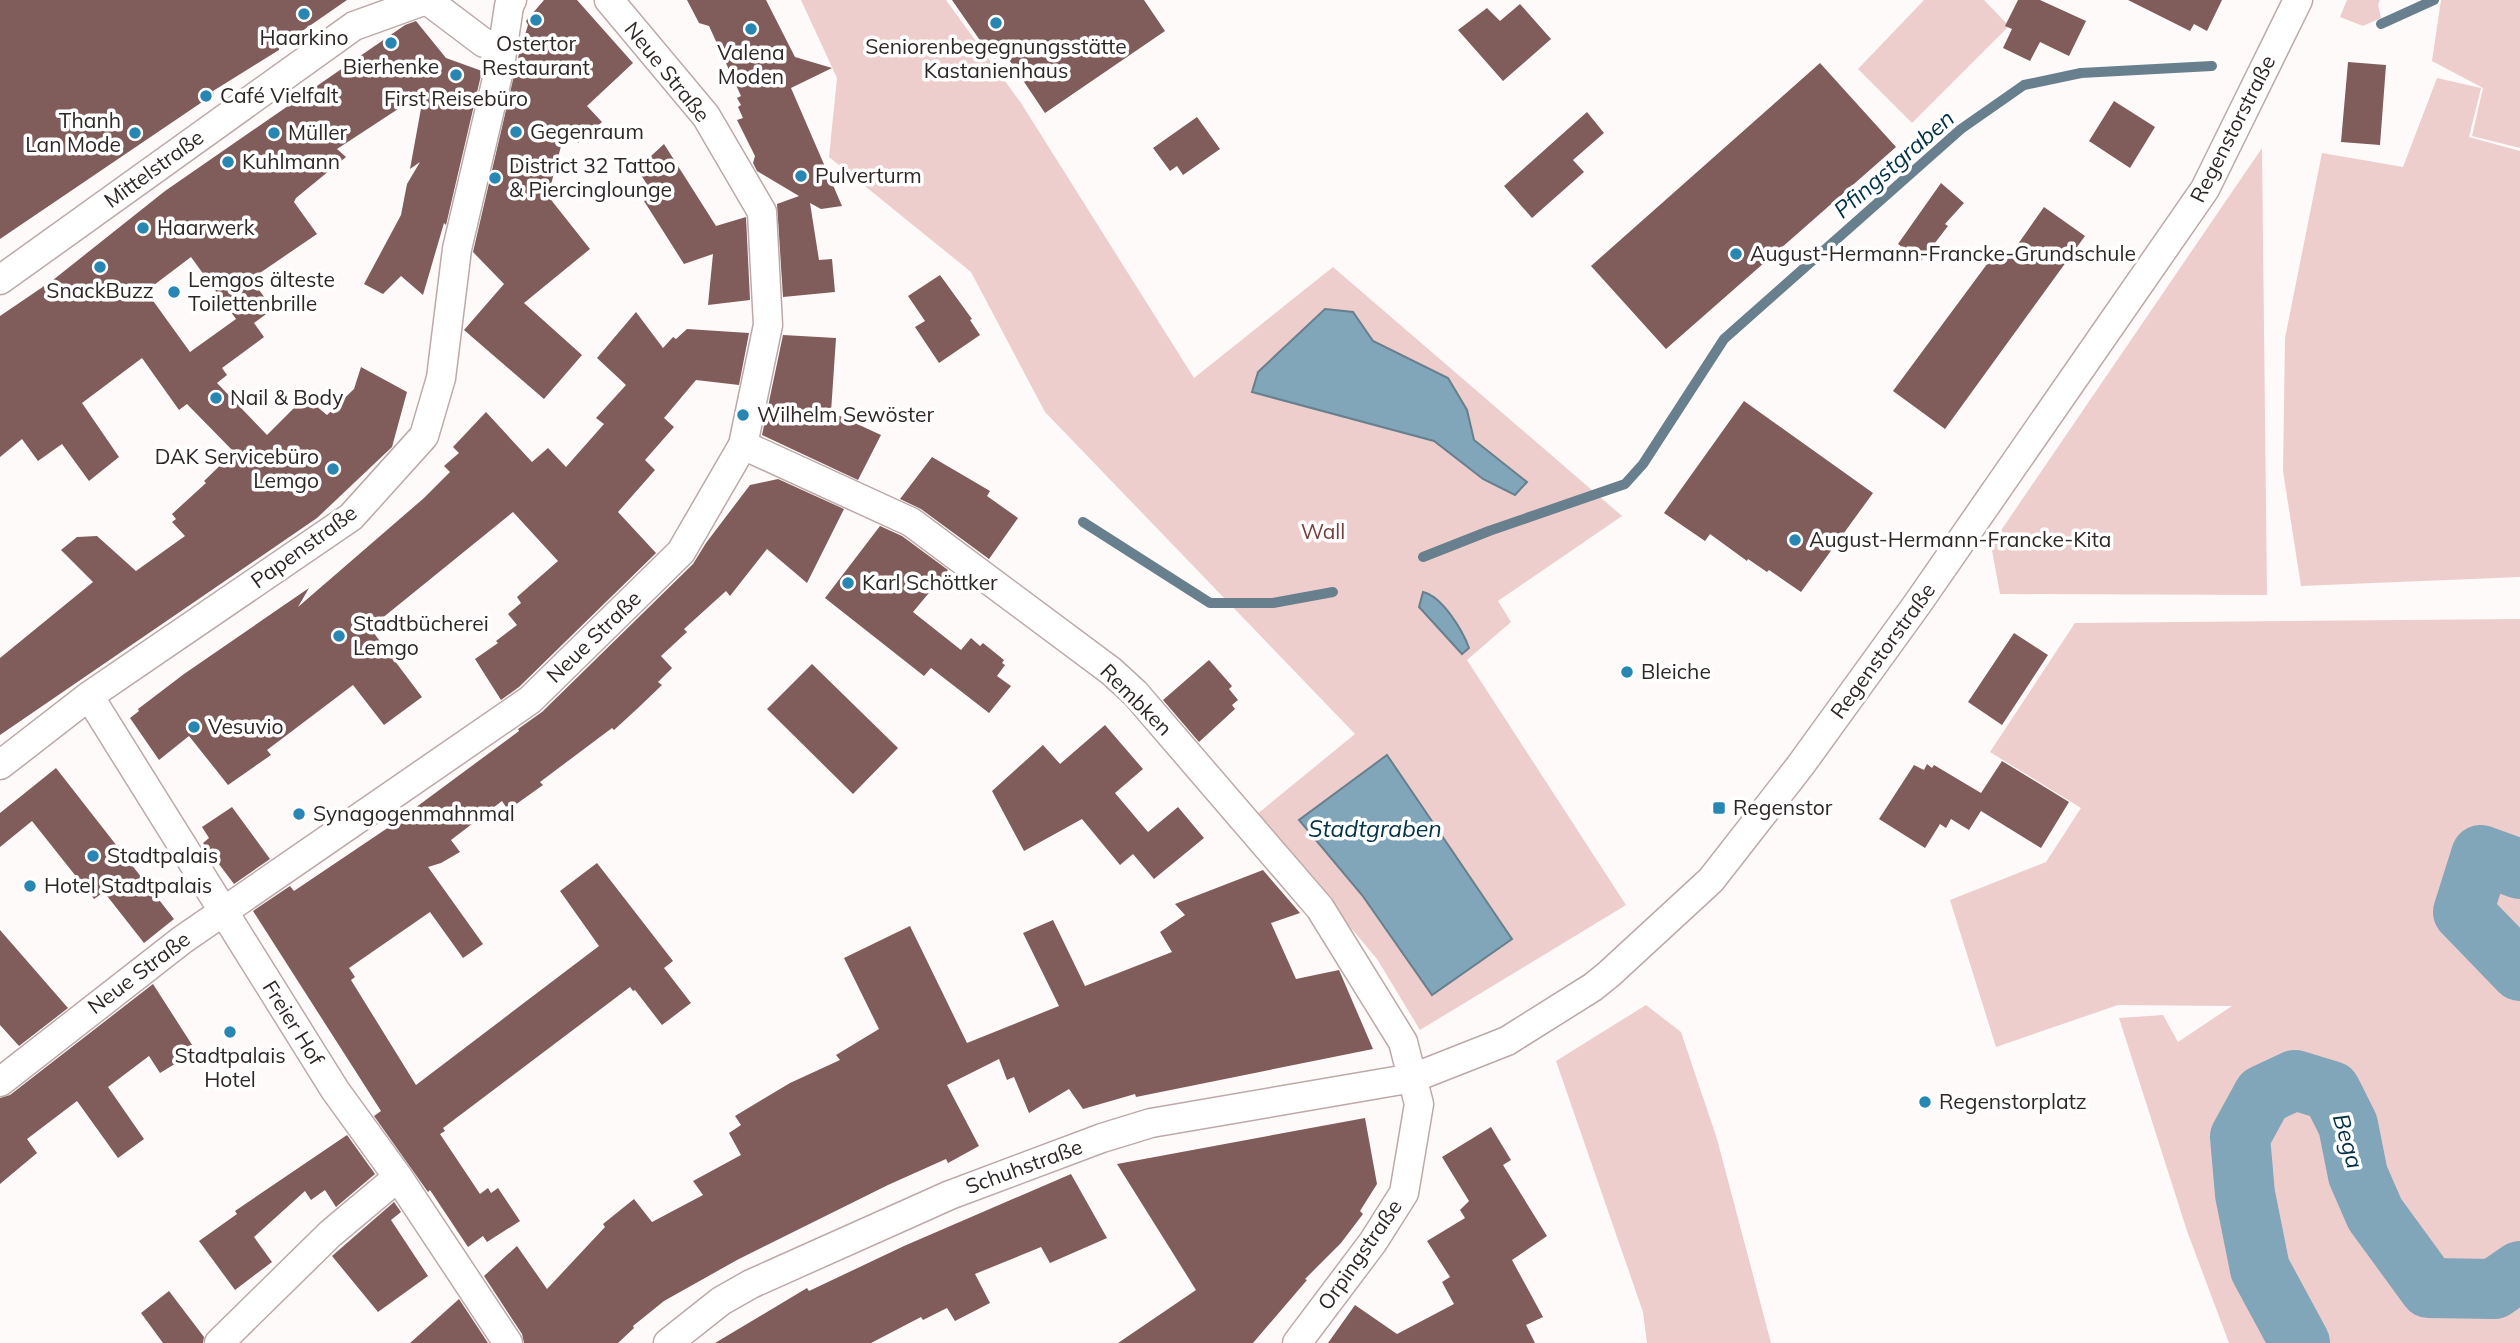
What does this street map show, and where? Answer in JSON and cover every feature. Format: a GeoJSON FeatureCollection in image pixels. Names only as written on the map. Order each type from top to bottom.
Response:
{"type":"FeatureCollection","features":[{"type":"Feature","properties":{"kind":"street","name":"Mittelstraße"},"geometry":{"type":"LineString","coordinates":[[0,280],[358,13],[426,0]]}},
{"type":"Feature","properties":{"kind":"street"},"geometry":{"type":"LineString","coordinates":[[426,0],[502,57]]}},
{"type":"Feature","properties":{"kind":"street","name":"Neue Straße"},"geometry":{"type":"LineString","coordinates":[[0,1082],[137,974],[223,911],[530,700],[681,552],[743,445],[768,325],[762,212],[706,116],[609,0]]}},
{"type":"Feature","properties":{"kind":"street","name":"Regenstorstraße"},"geometry":{"type":"LineString","coordinates":[[1413,1078],[1507,1041],[1593,987],[1712,880],[1800,766],[1918,603],[2205,189],[2298,0]]}},
{"type":"Feature","properties":{"kind":"street","name":"Papenstraße"},"geometry":{"type":"LineString","coordinates":[[0,765],[89,696],[351,517],[424,436],[441,378],[457,249],[502,57],[509,2]]}},
{"type":"Feature","properties":{"kind":"street","name":"Rembken"},"geometry":{"type":"LineString","coordinates":[[743,445],[911,522],[1111,671],[1135,693],[1320,908],[1403,1042],[1413,1078]]}},
{"type":"Feature","properties":{"kind":"street","name":"Freier Hof"},"geometry":{"type":"LineString","coordinates":[[89,696],[335,1090],[398,1177],[508,1343]]}},
{"type":"Feature","properties":{"kind":"street","name":"Schuhstraße"},"geometry":{"type":"LineString","coordinates":[[668,1343],[722,1301],[751,1284],[950,1195],[1102,1138],[1151,1124],[1413,1078]]}},
{"type":"Feature","properties":{"kind":"street","name":"Orpingstraße"},"geometry":{"type":"LineString","coordinates":[[1297,1343],[1373,1242],[1404,1193],[1419,1104],[1413,1078]]}},
{"type":"Feature","properties":{"kind":"street"},"geometry":{"type":"LineString","coordinates":[[219,1343],[330,1234],[398,1177]]}},
{"type":"Feature","properties":{"kind":"green space","name":"Wall"},"geometry":{"type":"Polygon","coordinates":[[[801,0],[946,0],[1021,103],[1194,378],[1333,267],[1622,516],[1498,601],[1511,622],[1467,660],[1626,905],[1420,1030],[1377,959],[1256,815],[1355,734],[1045,412],[971,272],[829,157],[837,78],[801,0]],[[1353,312],[1252,392],[1434,441],[1483,479],[1526,482],[1474,440],[1467,410],[1373,341],[1353,312]],[[1423,593],[1420,607],[1463,654],[1432,594],[1423,593]],[[1387,755],[1299,821],[1362,895],[1512,938],[1387,755]]]}},
{"type":"Feature","properties":{"kind":"green space"},"geometry":{"type":"Polygon","coordinates":[[[1924,0],[1984,0],[2009,26],[1912,123],[1858,69],[1924,0]]]}},
{"type":"Feature","properties":{"kind":"green space"},"geometry":{"type":"Polygon","coordinates":[[[2347,0],[2380,0],[2378,5],[2381,18],[2363,26],[2340,17],[2347,0]]]}},
{"type":"Feature","properties":{"kind":"green space"},"geometry":{"type":"Polygon","coordinates":[[[2441,0],[2520,0],[2520,148],[2472,136],[2483,88],[2432,61],[2441,0]]]}},
{"type":"Feature","properties":{"kind":"green space"},"geometry":{"type":"Polygon","coordinates":[[[2437,78],[2481,88],[2469,137],[2520,151],[2520,577],[2301,586],[2283,471],[2285,338],[2322,153],[2403,167],[2437,78]]]}},
{"type":"Feature","properties":{"kind":"green space"},"geometry":{"type":"Polygon","coordinates":[[[2262,148],[2267,595],[2000,594],[1991,545],[2262,148]]]}},
{"type":"Feature","properties":{"kind":"green space"},"geometry":{"type":"Polygon","coordinates":[[[2520,619],[2520,1343],[2229,1343],[2187,1231],[2119,1018],[2163,1015],[2178,1042],[2232,1006],[2118,1005],[1996,1047],[1950,900],[2046,862],[2081,808],[1990,752],[2075,623],[2520,619]]]}},
{"type":"Feature","properties":{"kind":"green space"},"geometry":{"type":"Polygon","coordinates":[[[1646,1005],[1681,1032],[1717,1139],[1771,1343],[1647,1343],[1643,1312],[1556,1061],[1646,1005]]]}},
{"type":"Feature","properties":{"kind":"water"},"geometry":{"type":"Polygon","coordinates":[[[1325,309],[1353,312],[1373,341],[1448,378],[1467,410],[1474,440],[1527,482],[1515,495],[1483,479],[1434,441],[1252,392],[1258,372],[1325,309]]]}},
{"type":"Feature","properties":{"kind":"water"},"geometry":{"type":"Polygon","coordinates":[[[1423,592],[1437,600],[1457,624],[1469,648],[1462,654],[1419,607],[1423,592]]]}},
{"type":"Feature","properties":{"kind":"water","name":"Stadtgraben"},"geometry":{"type":"Polygon","coordinates":[[[1387,755],[1512,939],[1432,995],[1362,895],[1299,820],[1387,755]]]}},
{"type":"Feature","properties":{"kind":"building"},"geometry":{"type":"Polygon","coordinates":[[[0,0],[347,0],[279,47],[279,50],[213,91],[214,94],[0,239],[0,0]]]}},
{"type":"Feature","properties":{"kind":"building"},"geometry":{"type":"Polygon","coordinates":[[[544,0],[577,0],[633,63],[587,106],[602,122],[578,143],[566,127],[548,196],[590,249],[524,303],[582,355],[544,399],[464,330],[504,284],[473,252],[528,25],[526,21],[544,0]]]}},
{"type":"Feature","properties":{"kind":"building"},"geometry":{"type":"Polygon","coordinates":[[[687,0],[766,0],[795,57],[832,68],[791,88],[842,206],[821,209],[810,203],[819,260],[832,259],[835,292],[783,297],[777,204],[799,196],[757,171],[753,163],[755,156],[737,120],[743,118],[737,98],[741,96],[709,26],[699,23],[687,0]]]}},
{"type":"Feature","properties":{"kind":"building"},"geometry":{"type":"Polygon","coordinates":[[[952,0],[1144,0],[1165,31],[1045,113],[997,42],[986,49],[952,0]]]}},
{"type":"Feature","properties":{"kind":"building"},"geometry":{"type":"Polygon","coordinates":[[[2018,0],[2040,0],[2086,21],[2069,56],[2040,42],[2030,61],[2003,48],[2012,29],[2005,26],[2018,0]]]}},
{"type":"Feature","properties":{"kind":"building"},"geometry":{"type":"Polygon","coordinates":[[[2128,0],[2222,0],[2207,31],[2194,24],[2190,31],[2128,0]]]}},
{"type":"Feature","properties":{"kind":"building"},"geometry":{"type":"Polygon","coordinates":[[[1520,4],[1551,39],[1503,81],[1458,30],[1487,8],[1500,21],[1520,4]]]}},
{"type":"Feature","properties":{"kind":"building"},"geometry":{"type":"Polygon","coordinates":[[[416,21],[446,58],[482,71],[446,225],[444,223],[423,295],[401,276],[383,294],[364,284],[401,215],[407,184],[420,162],[410,169],[424,92],[337,149],[346,157],[296,198],[294,202],[317,234],[251,279],[273,309],[254,323],[264,337],[222,368],[227,375],[217,383],[267,435],[305,397],[327,415],[354,389],[361,367],[407,392],[392,447],[317,518],[0,735],[0,658],[93,582],[61,550],[77,537],[97,536],[136,571],[185,536],[172,522],[176,519],[172,514],[206,483],[204,481],[234,452],[187,404],[179,410],[142,358],[82,403],[119,457],[89,481],[62,444],[38,461],[22,439],[0,457],[0,316],[53,280],[165,191],[405,25],[416,21]],[[191,257],[146,291],[190,352],[236,319],[191,257]]]}},
{"type":"Feature","properties":{"kind":"building"},"geometry":{"type":"Polygon","coordinates":[[[2348,62],[2386,65],[2380,145],[2341,142],[2348,62]]]}},
{"type":"Feature","properties":{"kind":"building"},"geometry":{"type":"Polygon","coordinates":[[[1820,63],[1896,147],[1666,349],[1591,266],[1820,63]]]}},
{"type":"Feature","properties":{"kind":"building"},"geometry":{"type":"Polygon","coordinates":[[[2114,101],[2155,127],[2130,168],[2089,141],[2114,101]]]}},
{"type":"Feature","properties":{"kind":"building"},"geometry":{"type":"Polygon","coordinates":[[[1587,112],[1604,133],[1573,160],[1584,172],[1532,218],[1504,186],[1587,112]]]}},
{"type":"Feature","properties":{"kind":"building"},"geometry":{"type":"Polygon","coordinates":[[[1197,117],[1220,149],[1183,175],[1177,166],[1170,171],[1153,148],[1197,117]]]}},
{"type":"Feature","properties":{"kind":"building"},"geometry":{"type":"Polygon","coordinates":[[[664,144],[716,226],[746,217],[750,300],[708,305],[713,254],[684,264],[644,201],[654,195],[637,169],[664,144]]]}},
{"type":"Feature","properties":{"kind":"building"},"geometry":{"type":"Polygon","coordinates":[[[1941,183],[1964,203],[1945,224],[1948,226],[1921,261],[1898,244],[1941,183]]]}},
{"type":"Feature","properties":{"kind":"building"},"geometry":{"type":"Polygon","coordinates":[[[2044,207],[2085,236],[1945,429],[1893,391],[1993,256],[2004,264],[2044,207]]]}},
{"type":"Feature","properties":{"kind":"building"},"geometry":{"type":"Polygon","coordinates":[[[940,275],[972,319],[970,320],[980,335],[939,363],[915,327],[925,321],[908,296],[940,275]]]}},
{"type":"Feature","properties":{"kind":"building"},"geometry":{"type":"Polygon","coordinates":[[[636,312],[663,348],[673,337],[676,339],[687,329],[749,333],[739,385],[696,380],[664,418],[674,427],[645,460],[655,470],[618,512],[656,553],[519,687],[501,700],[475,659],[517,625],[508,614],[521,603],[517,597],[558,561],[513,512],[370,628],[422,697],[384,725],[353,685],[267,750],[271,755],[228,785],[189,736],[159,760],[130,718],[138,709],[309,588],[298,607],[424,498],[450,472],[444,466],[459,453],[453,447],[486,412],[532,462],[548,448],[566,467],[604,424],[596,418],[626,385],[597,358],[636,312]]]}},
{"type":"Feature","properties":{"kind":"building"},"geometry":{"type":"Polygon","coordinates":[[[783,335],[836,338],[831,412],[881,435],[858,480],[762,435],[783,335]]]}},
{"type":"Feature","properties":{"kind":"building"},"geometry":{"type":"Polygon","coordinates":[[[1744,401],[1873,493],[1801,592],[1769,570],[1767,572],[1748,559],[1747,561],[1710,534],[1705,541],[1664,513],[1744,401]]]}},
{"type":"Feature","properties":{"kind":"building"},"geometry":{"type":"Polygon","coordinates":[[[932,457],[990,491],[987,496],[1018,518],[989,559],[921,509],[900,499],[932,457]]]}},
{"type":"Feature","properties":{"kind":"building"},"geometry":{"type":"Polygon","coordinates":[[[778,479],[844,509],[807,583],[767,549],[730,596],[726,591],[684,629],[687,632],[661,656],[672,668],[658,682],[662,685],[638,708],[614,730],[612,728],[540,782],[543,785],[508,810],[502,801],[451,840],[460,852],[428,867],[483,944],[463,958],[430,912],[349,968],[355,977],[351,980],[416,1085],[599,946],[560,891],[597,863],[673,961],[664,968],[691,1003],[662,1025],[630,987],[443,1128],[445,1131],[440,1134],[480,1194],[488,1188],[491,1193],[498,1188],[520,1221],[487,1242],[483,1236],[468,1247],[430,1190],[428,1192],[374,1116],[381,1111],[253,911],[290,886],[294,891],[392,825],[519,731],[518,729],[542,712],[693,564],[750,485],[778,479]]]}},
{"type":"Feature","properties":{"kind":"building"},"geometry":{"type":"Polygon","coordinates":[[[880,526],[902,536],[948,570],[913,612],[961,650],[971,638],[980,646],[983,643],[1004,660],[1002,663],[1005,665],[997,676],[1011,686],[989,713],[931,668],[924,676],[825,598],[880,526]]]}},
{"type":"Feature","properties":{"kind":"building"},"geometry":{"type":"Polygon","coordinates":[[[2014,633],[2048,655],[2002,725],[1968,702],[2014,633]]]}},
{"type":"Feature","properties":{"kind":"building"},"geometry":{"type":"Polygon","coordinates":[[[1209,660],[1232,686],[1229,689],[1238,700],[1232,705],[1235,709],[1199,742],[1163,700],[1209,660]]]}},
{"type":"Feature","properties":{"kind":"building"},"geometry":{"type":"Polygon","coordinates":[[[812,664],[898,748],[853,794],[767,709],[812,664]]]}},
{"type":"Feature","properties":{"kind":"building"},"geometry":{"type":"Polygon","coordinates":[[[1105,725],[1143,769],[1115,793],[1148,832],[1178,807],[1204,838],[1154,879],[1133,854],[1120,865],[1082,819],[1024,851],[992,791],[1043,745],[1060,764],[1105,725]]]}},
{"type":"Feature","properties":{"kind":"building"},"geometry":{"type":"Polygon","coordinates":[[[2002,761],[2069,802],[2041,848],[1981,811],[1969,830],[1951,819],[1946,828],[1940,824],[1925,848],[1879,819],[1914,765],[1924,770],[1927,764],[1932,768],[1934,765],[1981,793],[2002,761]]]}},
{"type":"Feature","properties":{"kind":"building","name":"Stadtpalais"},"geometry":{"type":"Polygon","coordinates":[[[56,768],[174,919],[144,943],[104,892],[94,899],[32,821],[0,847],[0,813],[56,768]]]}},
{"type":"Feature","properties":{"kind":"building"},"geometry":{"type":"Polygon","coordinates":[[[232,807],[270,859],[234,884],[203,843],[209,838],[202,827],[232,807]]]}},
{"type":"Feature","properties":{"kind":"building"},"geometry":{"type":"Polygon","coordinates":[[[1263,870],[1300,913],[1271,923],[1296,979],[1339,970],[1373,1049],[1136,1097],[1135,1094],[1083,1109],[1069,1089],[1029,1113],[1014,1077],[1007,1080],[999,1059],[947,1085],[979,1146],[948,1163],[946,1159],[888,1185],[737,1260],[664,1301],[633,1326],[618,1343],[524,1343],[522,1334],[484,1276],[517,1246],[547,1289],[605,1227],[603,1224],[634,1199],[652,1222],[703,1195],[693,1181],[741,1155],[729,1133],[741,1125],[735,1116],[790,1083],[840,1060],[836,1055],[879,1029],[844,958],[910,926],[967,1043],[1059,1006],[1023,933],[1053,920],[1085,986],[1172,952],[1160,932],[1185,915],[1175,904],[1263,870]]]}},
{"type":"Feature","properties":{"kind":"building"},"geometry":{"type":"Polygon","coordinates":[[[0,930],[68,1008],[19,1046],[0,1025],[0,930]]]}},
{"type":"Feature","properties":{"kind":"building"},"geometry":{"type":"Polygon","coordinates":[[[153,984],[196,1051],[160,1073],[149,1056],[108,1087],[144,1139],[118,1158],[77,1101],[27,1139],[37,1153],[0,1184],[0,1098],[10,1095],[153,984]]]}},
{"type":"Feature","properties":{"kind":"building"},"geometry":{"type":"Polygon","coordinates":[[[1365,1118],[1377,1184],[1360,1211],[1363,1214],[1253,1343],[1118,1343],[1196,1290],[1117,1164],[1365,1118]]]}},
{"type":"Feature","properties":{"kind":"building"},"geometry":{"type":"Polygon","coordinates":[[[1491,1127],[1511,1160],[1503,1165],[1547,1236],[1512,1260],[1543,1317],[1526,1325],[1535,1343],[1328,1343],[1355,1305],[1397,1334],[1454,1304],[1442,1282],[1450,1277],[1427,1241],[1465,1218],[1460,1210],[1469,1201],[1442,1157],[1491,1127]]]}},
{"type":"Feature","properties":{"kind":"building"},"geometry":{"type":"Polygon","coordinates":[[[347,1135],[375,1174],[336,1207],[325,1190],[311,1200],[305,1191],[254,1237],[272,1262],[235,1290],[199,1241],[237,1214],[235,1211],[347,1135]]]}},
{"type":"Feature","properties":{"kind":"building"},"geometry":{"type":"Polygon","coordinates":[[[1071,1174],[1107,1238],[1050,1263],[1041,1247],[975,1274],[990,1303],[955,1321],[947,1308],[923,1320],[921,1317],[871,1343],[715,1343],[807,1288],[809,1291],[904,1246],[1071,1174]]]}},
{"type":"Feature","properties":{"kind":"building"},"geometry":{"type":"Polygon","coordinates":[[[394,1202],[401,1212],[391,1220],[428,1276],[378,1312],[332,1256],[394,1202]]]}},
{"type":"Feature","properties":{"kind":"building"},"geometry":{"type":"Polygon","coordinates":[[[169,1291],[204,1337],[203,1343],[163,1343],[141,1313],[169,1291]]]}},
{"type":"Feature","properties":{"kind":"building"},"geometry":{"type":"Polygon","coordinates":[[[459,1299],[488,1343],[410,1343],[459,1299]]]}},
{"type":"Feature","properties":{"kind":"waterway","name":"Pfingstgraben"},"geometry":{"type":"LineString","coordinates":[[2381,24],[2434,0]]}},
{"type":"Feature","properties":{"kind":"waterway","name":"Pfingstgraben"},"geometry":{"type":"LineString","coordinates":[[1423,557],[1625,484],[1643,464],[1724,339],[1961,129],[2024,85],[2081,73],[2212,66]]}},
{"type":"Feature","properties":{"kind":"waterway","name":"Pfingstgraben"},"geometry":{"type":"LineString","coordinates":[[1083,522],[1210,603],[1273,603],[1333,592]]}},
{"type":"Feature","properties":{"kind":"waterway","name":"Bega"},"geometry":{"type":"LineString","coordinates":[[2520,869],[2481,855],[2463,912],[2520,971]]}},
{"type":"Feature","properties":{"kind":"waterway","name":"Bega"},"geometry":{"type":"LineString","coordinates":[[2300,1343],[2260,1269],[2245,1194],[2240,1137],[2263,1095],[2295,1080],[2331,1091],[2348,1125],[2358,1175],[2375,1214],[2429,1288],[2494,1289],[2520,1271]]}},
{"type":"Feature","properties":{"kind":"place","name":"Haarkino"},"geometry":{"type":"Point","coordinates":[304,14]}},
{"type":"Feature","properties":{"kind":"place","name":"Ostertor Restaurant"},"geometry":{"type":"Point","coordinates":[536,20]}},
{"type":"Feature","properties":{"kind":"place","name":"Seniorenbegegnungsstätte Kastanienhaus"},"geometry":{"type":"Point","coordinates":[996,23]}},
{"type":"Feature","properties":{"kind":"place","name":"Valena Moden"},"geometry":{"type":"Point","coordinates":[751,29]}},
{"type":"Feature","properties":{"kind":"place","name":"Bierhenke"},"geometry":{"type":"Point","coordinates":[391,43]}},
{"type":"Feature","properties":{"kind":"place","name":"First Reisebüro"},"geometry":{"type":"Point","coordinates":[456,75]}},
{"type":"Feature","properties":{"kind":"place","name":"Café Vielfalt"},"geometry":{"type":"Point","coordinates":[206,96]}},
{"type":"Feature","properties":{"kind":"place","name":"Gegenraum"},"geometry":{"type":"Point","coordinates":[516,132]}},
{"type":"Feature","properties":{"kind":"place","name":"Thanh Lan Mode"},"geometry":{"type":"Point","coordinates":[135,133]}},
{"type":"Feature","properties":{"kind":"place","name":"Müller"},"geometry":{"type":"Point","coordinates":[274,133]}},
{"type":"Feature","properties":{"kind":"place","name":"Kuhlmann"},"geometry":{"type":"Point","coordinates":[228,162]}},
{"type":"Feature","properties":{"kind":"place","name":"Pulverturm"},"geometry":{"type":"Point","coordinates":[801,176]}},
{"type":"Feature","properties":{"kind":"place","name":"District 32 Tattoo & Piercinglounge"},"geometry":{"type":"Point","coordinates":[495,178]}},
{"type":"Feature","properties":{"kind":"place","name":"Haarwerk"},"geometry":{"type":"Point","coordinates":[143,228]}},
{"type":"Feature","properties":{"kind":"place","name":"August-Hermann-Francke-Grundschule"},"geometry":{"type":"Point","coordinates":[1736,254]}},
{"type":"Feature","properties":{"kind":"place","name":"SnackBuzz"},"geometry":{"type":"Point","coordinates":[100,267]}},
{"type":"Feature","properties":{"kind":"place","name":"Lemgos älteste Toilettenbrille"},"geometry":{"type":"Point","coordinates":[174,292]}},
{"type":"Feature","properties":{"kind":"place","name":"Nail & Body"},"geometry":{"type":"Point","coordinates":[216,398]}},
{"type":"Feature","properties":{"kind":"place","name":"Wilhelm Sewöster"},"geometry":{"type":"Point","coordinates":[743,415]}},
{"type":"Feature","properties":{"kind":"place","name":"DAK Servicebüro Lemgo"},"geometry":{"type":"Point","coordinates":[333,469]}},
{"type":"Feature","properties":{"kind":"place","name":"August-Hermann-Francke-Kita"},"geometry":{"type":"Point","coordinates":[1795,540]}},
{"type":"Feature","properties":{"kind":"place","name":"Karl Schöttker"},"geometry":{"type":"Point","coordinates":[848,583]}},
{"type":"Feature","properties":{"kind":"place","name":"Stadtbücherei Lemgo"},"geometry":{"type":"Point","coordinates":[339,636]}},
{"type":"Feature","properties":{"kind":"place","name":"Bleiche"},"geometry":{"type":"Point","coordinates":[1627,672]}},
{"type":"Feature","properties":{"kind":"place","name":"Vesuvio"},"geometry":{"type":"Point","coordinates":[194,727]}},
{"type":"Feature","properties":{"kind":"place","name":"Regenstor"},"geometry":{"type":"Point","coordinates":[1719,808]}},
{"type":"Feature","properties":{"kind":"place","name":"Synagogenmahnmal"},"geometry":{"type":"Point","coordinates":[299,814]}},
{"type":"Feature","properties":{"kind":"place","name":"Stadtpalais"},"geometry":{"type":"Point","coordinates":[93,856]}},
{"type":"Feature","properties":{"kind":"place","name":"Hotel Stadtpalais"},"geometry":{"type":"Point","coordinates":[30,886]}},
{"type":"Feature","properties":{"kind":"place","name":"Stadtpalais Hotel"},"geometry":{"type":"Point","coordinates":[230,1032]}},
{"type":"Feature","properties":{"kind":"place","name":"Regenstorplatz"},"geometry":{"type":"Point","coordinates":[1925,1102]}}]}
